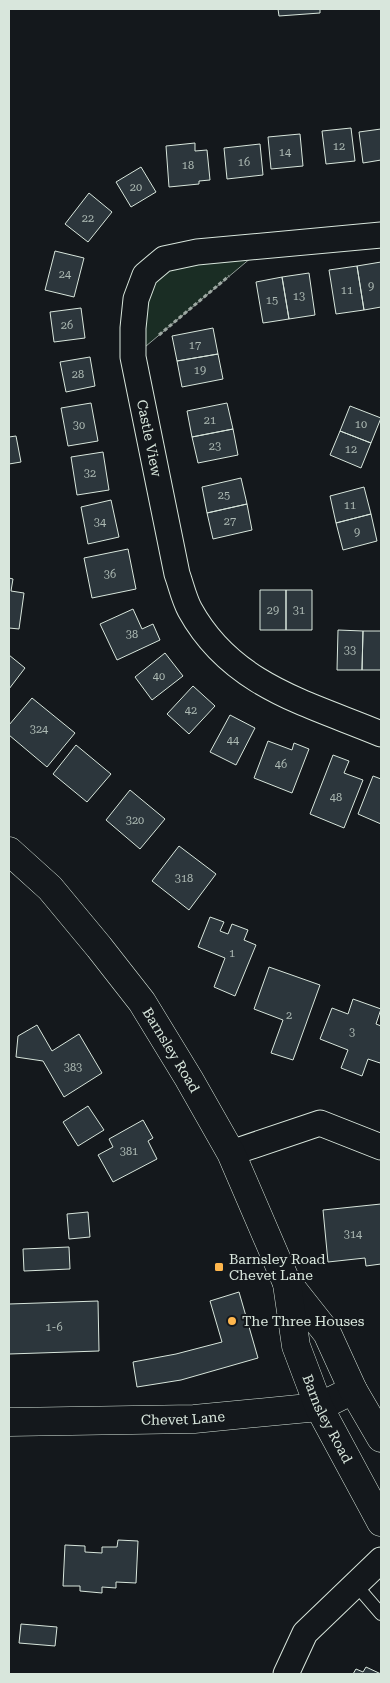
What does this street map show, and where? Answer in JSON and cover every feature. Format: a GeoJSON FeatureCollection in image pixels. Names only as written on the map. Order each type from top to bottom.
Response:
{"type":"FeatureCollection","features":[{"type":"Feature","properties":{"kind":"main road","name":"Barnsley Road"},"geometry":{"type":"LineString","coordinates":[[9,851],[50,888],[142,1002],[231,1153],[286,1281],[296,1346],[319,1407],[381,1522]]}},
{"type":"Feature","properties":{"kind":"main road","name":"Barnsley Road"},"geometry":{"type":"LineString","coordinates":[[286,1281],[327,1332],[353,1390],[381,1438]]}},
{"type":"Feature","properties":{"kind":"main road","name":"Chevet Lane"},"geometry":{"type":"LineString","coordinates":[[9,1422],[194,1419],[319,1407],[353,1390]]}},
{"type":"Feature","properties":{"kind":"street","name":"Castle View"},"geometry":{"type":"LineString","coordinates":[[381,235],[197,252],[164,259],[145,275],[136,299],[133,328],[133,357],[177,574],[189,608],[206,634],[231,662],[260,683],[293,699],[381,734]]}},
{"type":"Feature","properties":{"kind":"street"},"geometry":{"type":"LineString","coordinates":[[231,1153],[320,1123],[381,1147]]}},
{"type":"Feature","properties":{"kind":"street"},"geometry":{"type":"LineString","coordinates":[[286,1674],[305,1633],[381,1560]]}},
{"type":"Feature","properties":{"kind":"lane"},"geometry":{"type":"LineString","coordinates":[[356,1585],[381,1614]]}},
{"type":"Feature","properties":{"kind":"path"},"geometry":{"type":"LineString","coordinates":[[133,357],[264,247]]}},
{"type":"Feature","properties":{"kind":"green space"},"geometry":{"type":"Polygon","coordinates":[[[264,247],[133,357],[145,275],[264,247]]]}},
{"type":"Feature","properties":{"kind":"building"},"geometry":{"type":"Polygon","coordinates":[[[278,9],[320,9],[320,13],[279,16],[278,9]]]}},
{"type":"Feature","properties":{"kind":"building"},"geometry":{"type":"Polygon","coordinates":[[[351,128],[355,161],[326,164],[322,131],[351,128]]]}},
{"type":"Feature","properties":{"kind":"building"},"geometry":{"type":"Polygon","coordinates":[[[381,129],[381,160],[363,163],[359,132],[381,129]]]}},
{"type":"Feature","properties":{"kind":"building"},"geometry":{"type":"Polygon","coordinates":[[[300,134],[303,166],[271,169],[268,137],[300,134]]]}},
{"type":"Feature","properties":{"kind":"building"},"geometry":{"type":"Polygon","coordinates":[[[195,143],[195,151],[207,150],[210,180],[199,181],[199,184],[169,187],[166,146],[195,143]]]}},
{"type":"Feature","properties":{"kind":"building"},"geometry":{"type":"Polygon","coordinates":[[[260,144],[263,175],[227,179],[224,148],[260,144]]]}},
{"type":"Feature","properties":{"kind":"building"},"geometry":{"type":"Polygon","coordinates":[[[141,167],[156,192],[131,207],[116,182],[141,167]]]}},
{"type":"Feature","properties":{"kind":"building"},"geometry":{"type":"Polygon","coordinates":[[[89,193],[112,212],[88,242],[65,224],[89,193]]]}},
{"type":"Feature","properties":{"kind":"building"},"geometry":{"type":"Polygon","coordinates":[[[55,251],[84,258],[74,297],[45,290],[55,251]]]}},
{"type":"Feature","properties":{"kind":"building"},"geometry":{"type":"Polygon","coordinates":[[[381,262],[381,307],[364,310],[357,266],[381,262]]]}},
{"type":"Feature","properties":{"kind":"building"},"geometry":{"type":"Polygon","coordinates":[[[357,266],[364,310],[336,314],[329,270],[357,266]]]}},
{"type":"Feature","properties":{"kind":"building"},"geometry":{"type":"Polygon","coordinates":[[[309,273],[315,315],[289,319],[282,277],[309,273]]]}},
{"type":"Feature","properties":{"kind":"building"},"geometry":{"type":"Polygon","coordinates":[[[282,277],[289,319],[263,323],[256,282],[282,277]]]}},
{"type":"Feature","properties":{"kind":"building"},"geometry":{"type":"Polygon","coordinates":[[[81,308],[85,338],[54,342],[50,312],[81,308]]]}},
{"type":"Feature","properties":{"kind":"building"},"geometry":{"type":"Polygon","coordinates":[[[213,328],[218,354],[177,361],[172,336],[213,328]]]}},
{"type":"Feature","properties":{"kind":"building"},"geometry":{"type":"Polygon","coordinates":[[[218,354],[223,379],[182,387],[177,361],[218,354]]]}},
{"type":"Feature","properties":{"kind":"building"},"geometry":{"type":"Polygon","coordinates":[[[90,357],[95,386],[66,392],[60,362],[90,357]]]}},
{"type":"Feature","properties":{"kind":"building"},"geometry":{"type":"Polygon","coordinates":[[[91,403],[98,441],[68,446],[61,408],[91,403]]]}},
{"type":"Feature","properties":{"kind":"building"},"geometry":{"type":"Polygon","coordinates":[[[227,403],[233,429],[192,437],[187,411],[227,403]]]}},
{"type":"Feature","properties":{"kind":"building"},"geometry":{"type":"Polygon","coordinates":[[[350,406],[381,418],[371,443],[340,431],[350,406]]]}},
{"type":"Feature","properties":{"kind":"building"},"geometry":{"type":"Polygon","coordinates":[[[233,429],[238,455],[198,463],[192,437],[233,429]]]}},
{"type":"Feature","properties":{"kind":"building"},"geometry":{"type":"Polygon","coordinates":[[[340,431],[371,443],[361,468],[330,455],[340,431]]]}},
{"type":"Feature","properties":{"kind":"building"},"geometry":{"type":"Polygon","coordinates":[[[16,436],[21,462],[9,464],[9,437],[16,436]]]}},
{"type":"Feature","properties":{"kind":"building"},"geometry":{"type":"Polygon","coordinates":[[[103,452],[109,490],[77,495],[71,457],[103,452]]]}},
{"type":"Feature","properties":{"kind":"building"},"geometry":{"type":"Polygon","coordinates":[[[241,478],[247,504],[207,513],[202,487],[241,478]]]}},
{"type":"Feature","properties":{"kind":"building"},"geometry":{"type":"Polygon","coordinates":[[[364,487],[371,514],[336,523],[330,496],[364,487]]]}},
{"type":"Feature","properties":{"kind":"building"},"geometry":{"type":"Polygon","coordinates":[[[111,500],[119,537],[88,544],[81,507],[111,500]]]}},
{"type":"Feature","properties":{"kind":"building"},"geometry":{"type":"Polygon","coordinates":[[[247,504],[252,530],[213,539],[207,513],[247,504]]]}},
{"type":"Feature","properties":{"kind":"building"},"geometry":{"type":"Polygon","coordinates":[[[371,514],[377,541],[343,550],[336,523],[371,514]]]}},
{"type":"Feature","properties":{"kind":"building"},"geometry":{"type":"Polygon","coordinates":[[[128,549],[136,589],[92,598],[84,558],[128,549]]]}},
{"type":"Feature","properties":{"kind":"building"},"geometry":{"type":"Polygon","coordinates":[[[9,578],[13,579],[11,591],[24,593],[19,629],[9,628],[9,578]]]}},
{"type":"Feature","properties":{"kind":"building"},"geometry":{"type":"Polygon","coordinates":[[[260,590],[286,590],[286,630],[260,630],[260,590]]]}},
{"type":"Feature","properties":{"kind":"building"},"geometry":{"type":"Polygon","coordinates":[[[286,590],[312,590],[312,630],[286,630],[286,590]]]}},
{"type":"Feature","properties":{"kind":"building"},"geometry":{"type":"Polygon","coordinates":[[[133,609],[142,629],[153,624],[160,640],[117,660],[100,624],[133,609]]]}},
{"type":"Feature","properties":{"kind":"building"},"geometry":{"type":"Polygon","coordinates":[[[338,630],[363,631],[362,670],[337,670],[338,630]]]}},
{"type":"Feature","properties":{"kind":"building"},"geometry":{"type":"Polygon","coordinates":[[[363,631],[381,631],[381,670],[362,670],[363,631]]]}},
{"type":"Feature","properties":{"kind":"building"},"geometry":{"type":"Polygon","coordinates":[[[165,653],[183,676],[152,700],[135,677],[165,653]]]}},
{"type":"Feature","properties":{"kind":"building"},"geometry":{"type":"Polygon","coordinates":[[[9,655],[25,668],[9,689],[9,655]]]}},
{"type":"Feature","properties":{"kind":"building"},"geometry":{"type":"Polygon","coordinates":[[[193,686],[215,706],[189,734],[167,714],[193,686]]]}},
{"type":"Feature","properties":{"kind":"building"},"geometry":{"type":"Polygon","coordinates":[[[32,698],[75,733],[47,767],[9,735],[9,725],[32,698]]]}},
{"type":"Feature","properties":{"kind":"building"},"geometry":{"type":"Polygon","coordinates":[[[230,715],[255,728],[236,765],[210,752],[230,715]]]}},
{"type":"Feature","properties":{"kind":"building"},"geometry":{"type":"Polygon","coordinates":[[[268,741],[292,750],[294,743],[309,749],[292,793],[254,778],[268,741]]]}},
{"type":"Feature","properties":{"kind":"building"},"geometry":{"type":"Polygon","coordinates":[[[76,745],[111,774],[87,802],[53,774],[76,745]]]}},
{"type":"Feature","properties":{"kind":"building"},"geometry":{"type":"Polygon","coordinates":[[[333,755],[349,761],[344,773],[363,780],[344,828],[310,814],[333,755]]]}},
{"type":"Feature","properties":{"kind":"building"},"geometry":{"type":"Polygon","coordinates":[[[373,776],[381,779],[381,824],[358,814],[373,776]]]}},
{"type":"Feature","properties":{"kind":"building"},"geometry":{"type":"Polygon","coordinates":[[[130,790],[165,819],[140,849],[106,820],[130,790]]]}},
{"type":"Feature","properties":{"kind":"building"},"geometry":{"type":"Polygon","coordinates":[[[179,846],[216,874],[189,910],[152,881],[179,846]]]}},
{"type":"Feature","properties":{"kind":"building"},"geometry":{"type":"Polygon","coordinates":[[[210,917],[224,922],[220,931],[228,934],[232,924],[248,930],[244,940],[256,945],[235,996],[214,987],[225,958],[198,947],[210,917]]]}},
{"type":"Feature","properties":{"kind":"building"},"geometry":{"type":"Polygon","coordinates":[[[269,967],[320,985],[293,1060],[271,1053],[283,1020],[254,1009],[269,967]]]}},
{"type":"Feature","properties":{"kind":"building"},"geometry":{"type":"Polygon","coordinates":[[[353,999],[381,1009],[376,1024],[381,1026],[381,1060],[380,1063],[368,1059],[362,1076],[341,1068],[348,1050],[320,1039],[332,1008],[348,1014],[353,999]]]}},
{"type":"Feature","properties":{"kind":"building"},"geometry":{"type":"Polygon","coordinates":[[[37,1025],[52,1051],[79,1034],[102,1073],[64,1097],[43,1061],[16,1057],[18,1036],[37,1025]]]}},
{"type":"Feature","properties":{"kind":"building"},"geometry":{"type":"Polygon","coordinates":[[[88,1106],[104,1130],[78,1146],[63,1122],[88,1106]]]}},
{"type":"Feature","properties":{"kind":"building"},"geometry":{"type":"Polygon","coordinates":[[[143,1120],[153,1138],[148,1141],[157,1159],[113,1182],[98,1155],[113,1147],[109,1139],[143,1120]]]}},
{"type":"Feature","properties":{"kind":"building"},"geometry":{"type":"Polygon","coordinates":[[[381,1204],[381,1264],[366,1266],[365,1258],[328,1262],[323,1210],[381,1204]]]}},
{"type":"Feature","properties":{"kind":"building"},"geometry":{"type":"Polygon","coordinates":[[[88,1212],[90,1237],[69,1239],[67,1214],[88,1212]]]}},
{"type":"Feature","properties":{"kind":"building"},"geometry":{"type":"Polygon","coordinates":[[[69,1247],[70,1269],[24,1271],[23,1249],[69,1247]]]}},
{"type":"Feature","properties":{"kind":"building","name":"The Three Houses"},"geometry":{"type":"Polygon","coordinates":[[[239,1292],[258,1358],[181,1380],[137,1387],[133,1362],[176,1354],[222,1342],[210,1301],[239,1292]]]}},
{"type":"Feature","properties":{"kind":"building"},"geometry":{"type":"Polygon","coordinates":[[[98,1301],[99,1351],[9,1354],[9,1304],[98,1301]]]}},
{"type":"Feature","properties":{"kind":"building"},"geometry":{"type":"Polygon","coordinates":[[[118,1540],[138,1541],[136,1583],[116,1582],[116,1588],[102,1587],[102,1593],[80,1591],[80,1586],[63,1586],[65,1545],[85,1546],[85,1552],[102,1553],[102,1547],[117,1547],[118,1540]]]}},
{"type":"Feature","properties":{"kind":"building"},"geometry":{"type":"Polygon","coordinates":[[[21,1624],[57,1627],[55,1646],[19,1643],[21,1624]]]}},
{"type":"Feature","properties":{"kind":"building"},"geometry":{"type":"Polygon","coordinates":[[[366,1667],[381,1674],[353,1674],[356,1669],[363,1672],[366,1667]]]}},
{"type":"Feature","properties":{"kind":"place","name":"Barnsley Road Chevet Lane"},"geometry":{"type":"Point","coordinates":[219,1267]}},
{"type":"Feature","properties":{"kind":"place","name":"The Three Houses"},"geometry":{"type":"Point","coordinates":[232,1321]}}]}
